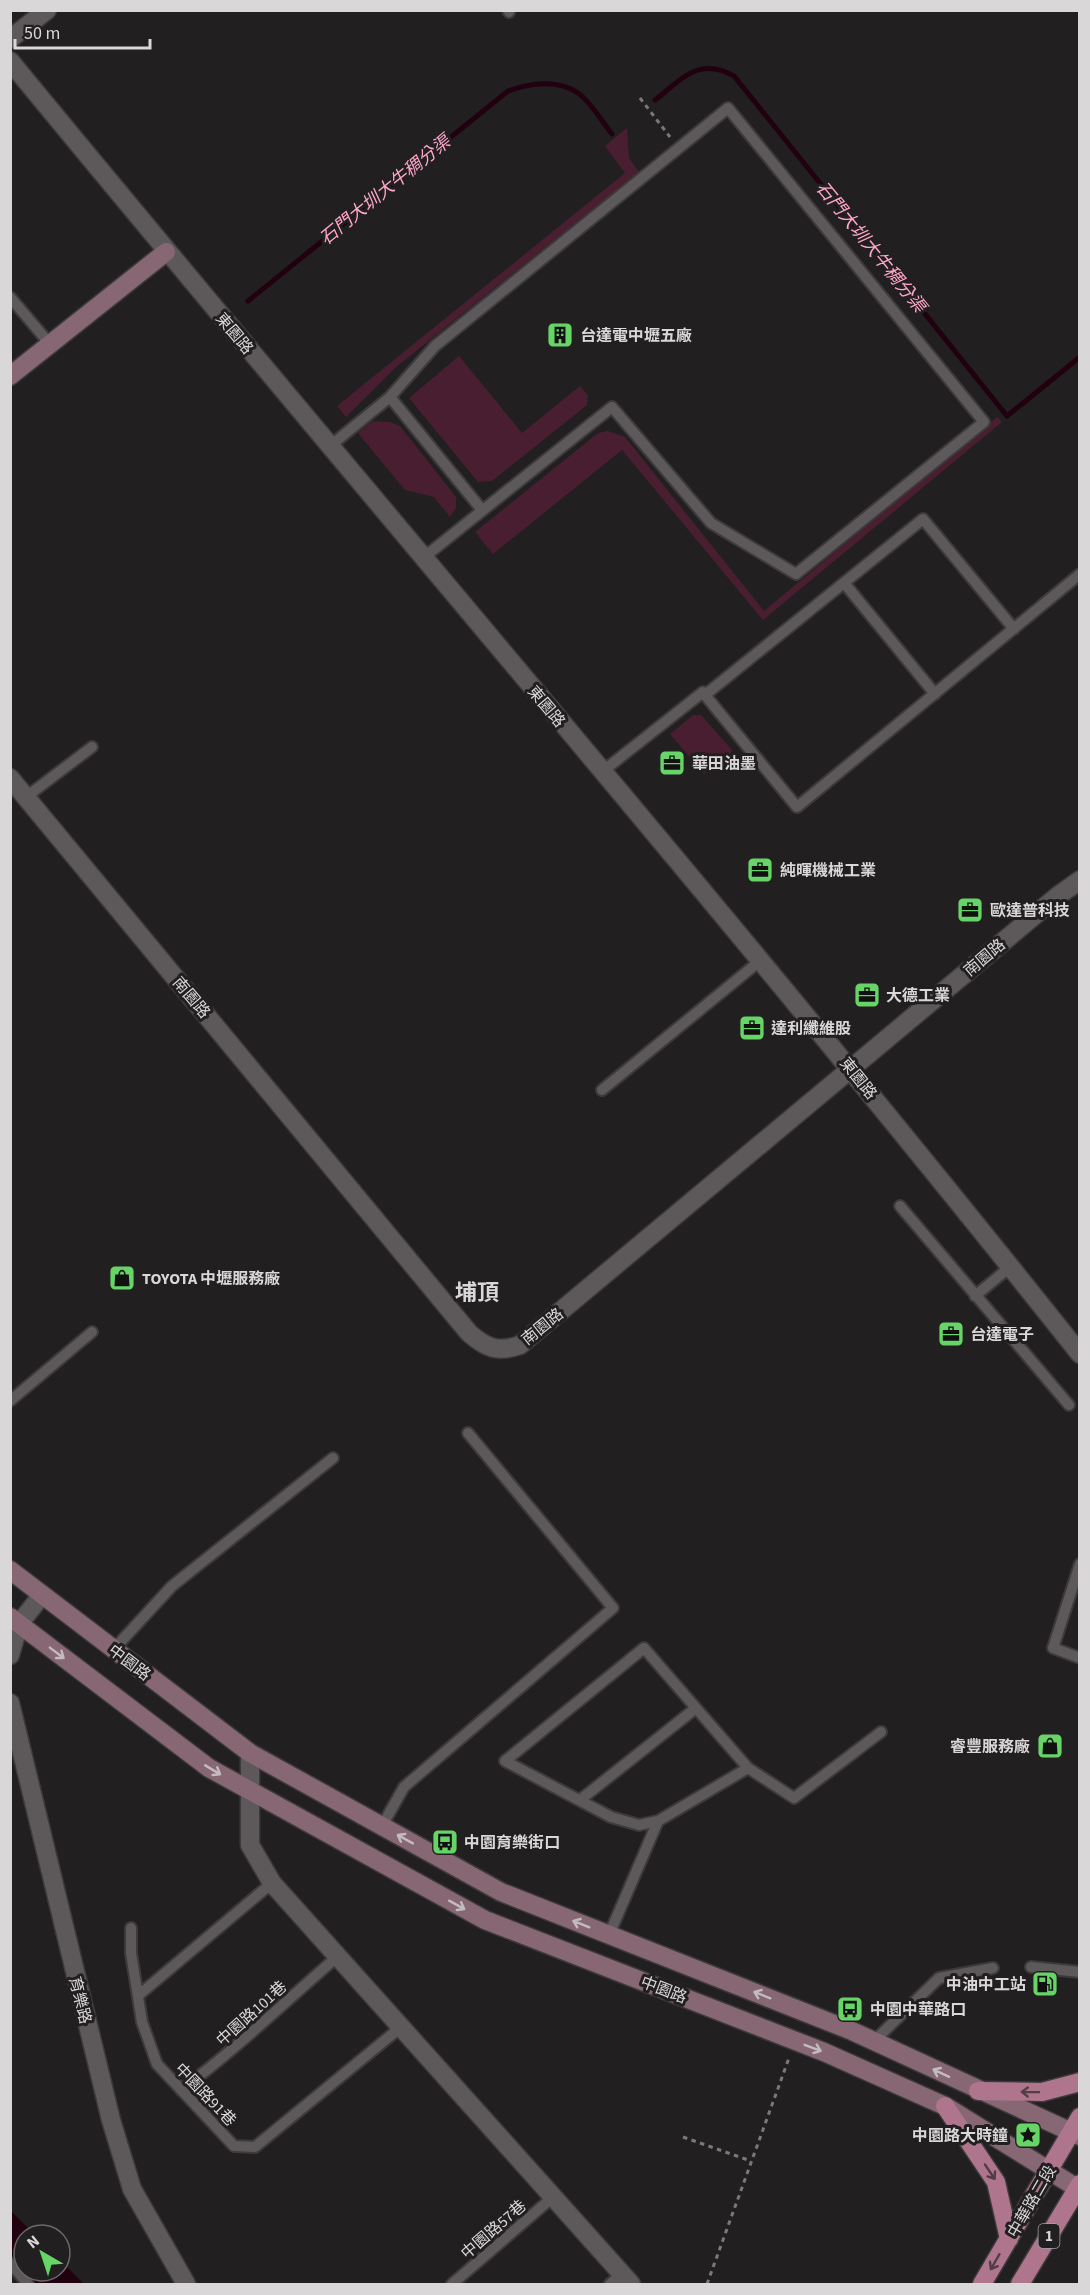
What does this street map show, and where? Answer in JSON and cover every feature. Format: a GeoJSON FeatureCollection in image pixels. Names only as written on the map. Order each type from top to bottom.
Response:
{"type":"FeatureCollection","features":[{"type":"Feature","properties":{"kind":"main road"},"geometry":{"type":"LineString","coordinates":[[10,376],[166,252]]}},
{"type":"Feature","properties":{"kind":"main road","name":"中園路"},"geometry":{"type":"LineString","coordinates":[[10,1570],[250,1753],[501,1892],[874,2041],[978,2091],[1077,2128]]}},
{"type":"Feature","properties":{"kind":"main road","name":"中園路"},"geometry":{"type":"LineString","coordinates":[[15,1621],[209,1768],[485,1920],[795,2041],[945,2106],[1079,2187]]}},
{"type":"Feature","properties":{"kind":"main road"},"geometry":{"type":"LineString","coordinates":[[978,2091],[1042,2092],[1080,2082]]}},
{"type":"Feature","properties":{"kind":"main road"},"geometry":{"type":"LineString","coordinates":[[945,2106],[996,2182],[1009,2239]]}},
{"type":"Feature","properties":{"kind":"main road","name":"中華路二段"},"geometry":{"type":"LineString","coordinates":[[982,2284],[1048,2170],[1077,2128]]}},
{"type":"Feature","properties":{"kind":"main road","name":"中華路二段"},"geometry":{"type":"LineString","coordinates":[[1020,2284],[1079,2187]]}},
{"type":"Feature","properties":{"kind":"street"},"geometry":{"type":"LineString","coordinates":[[10,39],[47,10]]}},
{"type":"Feature","properties":{"kind":"street","name":"東園路"},"geometry":{"type":"LineString","coordinates":[[10,61],[166,252],[851,1068],[1080,1354]]}},
{"type":"Feature","properties":{"kind":"street","name":"南園路"},"geometry":{"type":"LineString","coordinates":[[10,778],[470,1333],[480,1343],[494,1350],[520,1345],[1080,880]]}},
{"type":"Feature","properties":{"kind":"street"},"geometry":{"type":"LineString","coordinates":[[10,1655],[15,1621],[42,1595]]}},
{"type":"Feature","properties":{"kind":"street","name":"育樂路"},"geometry":{"type":"LineString","coordinates":[[10,1703],[111,2120],[132,2189],[186,2284]]}},
{"type":"Feature","properties":{"kind":"street"},"geometry":{"type":"LineString","coordinates":[[250,1753],[250,1845],[272,1883],[553,2197],[621,2281]]}},
{"type":"Feature","properties":{"kind":"lane"},"geometry":{"type":"LineString","coordinates":[[330,446],[390,397],[435,346],[728,108],[984,422],[796,574],[711,523],[612,407],[423,558]]}},
{"type":"Feature","properties":{"kind":"lane"},"geometry":{"type":"LineString","coordinates":[[10,297],[49,343]]}},
{"type":"Feature","properties":{"kind":"lane"},"geometry":{"type":"LineString","coordinates":[[390,397],[482,510]]}},
{"type":"Feature","properties":{"kind":"lane"},"geometry":{"type":"LineString","coordinates":[[705,695],[923,519],[1014,629]]}},
{"type":"Feature","properties":{"kind":"lane"},"geometry":{"type":"LineString","coordinates":[[603,771],[702,692],[797,807],[1080,574]]}},
{"type":"Feature","properties":{"kind":"lane"},"geometry":{"type":"LineString","coordinates":[[845,584],[934,694]]}},
{"type":"Feature","properties":{"kind":"lane"},"geometry":{"type":"LineString","coordinates":[[26,797],[92,747]]}},
{"type":"Feature","properties":{"kind":"lane"},"geometry":{"type":"LineString","coordinates":[[603,1090],[761,960]]}},
{"type":"Feature","properties":{"kind":"lane"},"geometry":{"type":"LineString","coordinates":[[900,1206],[1069,1405]]}},
{"type":"Feature","properties":{"kind":"lane"},"geometry":{"type":"LineString","coordinates":[[975,1296],[1010,1267]]}},
{"type":"Feature","properties":{"kind":"lane"},"geometry":{"type":"LineString","coordinates":[[10,1401],[92,1332]]}},
{"type":"Feature","properties":{"kind":"lane"},"geometry":{"type":"LineString","coordinates":[[382,1826],[404,1787],[613,1608],[468,1433]]}},
{"type":"Feature","properties":{"kind":"lane"},"geometry":{"type":"LineString","coordinates":[[114,1649],[172,1586],[333,1458]]}},
{"type":"Feature","properties":{"kind":"lane"},"geometry":{"type":"LineString","coordinates":[[1080,1564],[1053,1648],[1080,1658]]}},
{"type":"Feature","properties":{"kind":"lane"},"geometry":{"type":"LineString","coordinates":[[748,1768],[658,1821],[639,1825],[611,1817],[505,1761],[644,1648],[748,1768],[794,1798],[881,1732]]}},
{"type":"Feature","properties":{"kind":"lane"},"geometry":{"type":"LineString","coordinates":[[580,1800],[696,1708]]}},
{"type":"Feature","properties":{"kind":"lane"},"geometry":{"type":"LineString","coordinates":[[609,1935],[658,1821]]}},
{"type":"Feature","properties":{"kind":"lane"},"geometry":{"type":"LineString","coordinates":[[140,1994],[272,1883]]}},
{"type":"Feature","properties":{"kind":"lane","name":"中園路91巷"},"geometry":{"type":"LineString","coordinates":[[131,1928],[131,1953],[140,1994],[142,2022],[156,2064],[234,2146],[255,2147],[400,2027]]}},
{"type":"Feature","properties":{"kind":"lane","name":"中園路101巷"},"geometry":{"type":"LineString","coordinates":[[181,2090],[224,2058],[269,2015],[338,1956]]}},
{"type":"Feature","properties":{"kind":"lane"},"geometry":{"type":"LineString","coordinates":[[1031,1967],[1080,1972]]}},
{"type":"Feature","properties":{"kind":"lane"},"geometry":{"type":"LineString","coordinates":[[874,2041],[939,1978],[993,1968]]}},
{"type":"Feature","properties":{"kind":"lane","name":"中園路57巷"},"geometry":{"type":"LineString","coordinates":[[452,2284],[553,2197]]}},
{"type":"Feature","properties":{"kind":"lane"},"geometry":{"type":"LineString","coordinates":[[10,2263],[28,2284]]}},
{"type":"Feature","properties":{"kind":"path"},"geometry":{"type":"LineString","coordinates":[[639,98],[679,148]]}},
{"type":"Feature","properties":{"kind":"path"},"geometry":{"type":"LineString","coordinates":[[707,2284],[795,2041]]}},
{"type":"Feature","properties":{"kind":"path"},"geometry":{"type":"LineString","coordinates":[[683,2137],[752,2161]]}},
{"type":"Feature","properties":{"kind":"shaded area"},"geometry":{"type":"Polygon","coordinates":[[[627,128],[629,158],[639,172],[395,368],[346,417],[337,406],[625,173],[605,146],[627,128]]]}},
{"type":"Feature","properties":{"kind":"shaded area"},"geometry":{"type":"Polygon","coordinates":[[[459,356],[522,433],[580,386],[588,395],[587,405],[492,481],[478,482],[409,398],[459,356]]]}},
{"type":"Feature","properties":{"kind":"shaded area"},"geometry":{"type":"Polygon","coordinates":[[[997,417],[1002,422],[763,620],[622,450],[493,554],[475,532],[598,433],[608,431],[625,437],[764,611],[997,417]]]}},
{"type":"Feature","properties":{"kind":"shaded area"},"geometry":{"type":"Polygon","coordinates":[[[373,421],[390,422],[400,426],[456,497],[456,508],[450,517],[434,497],[405,490],[358,433],[373,421]]]}},
{"type":"Feature","properties":{"kind":"shaded area"},"geometry":{"type":"Polygon","coordinates":[[[693,715],[701,715],[733,751],[704,774],[670,734],[693,715]]]}},
{"type":"Feature","properties":{"kind":"shaded area"},"geometry":{"type":"Polygon","coordinates":[[[10,2210],[23,2223],[12,2223],[11,2257],[10,2210]]]}},
{"type":"Feature","properties":{"kind":"shaded area"},"geometry":{"type":"Polygon","coordinates":[[[72,2272],[84,2284],[36,2284],[72,2283],[72,2272]]]}},
{"type":"Feature","properties":{"kind":"waterway","name":"石門大圳大牛稠分渠"},"geometry":{"type":"LineString","coordinates":[[655,100],[683,78],[701,69],[722,70],[734,76],[1007,416],[1080,357]]}},
{"type":"Feature","properties":{"kind":"waterway","name":"石門大圳大牛稠分渠"},"geometry":{"type":"LineString","coordinates":[[248,301],[508,91],[544,84],[570,89],[587,102],[612,134]]}},
{"type":"Feature","properties":{"kind":"place","name":"台達電中壢五廠"},"geometry":{"type":"Point","coordinates":[560,335]}},
{"type":"Feature","properties":{"kind":"place","name":"華田油墨"},"geometry":{"type":"Point","coordinates":[672,763]}},
{"type":"Feature","properties":{"kind":"place","name":"純暉機械工業"},"geometry":{"type":"Point","coordinates":[760,870]}},
{"type":"Feature","properties":{"kind":"place","name":"歐達普科技"},"geometry":{"type":"Point","coordinates":[970,910]}},
{"type":"Feature","properties":{"kind":"place","name":"大德工業"},"geometry":{"type":"Point","coordinates":[867,995]}},
{"type":"Feature","properties":{"kind":"place","name":"達利纖維股"},"geometry":{"type":"Point","coordinates":[752,1028]}},
{"type":"Feature","properties":{"kind":"place","name":"TOYOTA 中壢服務廠"},"geometry":{"type":"Point","coordinates":[122,1278]}},
{"type":"Feature","properties":{"kind":"place","name":"台達電子"},"geometry":{"type":"Point","coordinates":[951,1334]}},
{"type":"Feature","properties":{"kind":"place","name":"睿豐服務廠"},"geometry":{"type":"Point","coordinates":[1050,1746]}},
{"type":"Feature","properties":{"kind":"place","name":"中園育樂街口"},"geometry":{"type":"Point","coordinates":[445,1842]}},
{"type":"Feature","properties":{"kind":"place","name":"中油中工站"},"geometry":{"type":"Point","coordinates":[1045,1984]}},
{"type":"Feature","properties":{"kind":"place","name":"中園中華路口"},"geometry":{"type":"Point","coordinates":[850,2009]}},
{"type":"Feature","properties":{"kind":"place","name":"中園路大時鐘"},"geometry":{"type":"Point","coordinates":[1028,2135]}},
{"type":"Feature","properties":{"kind":"district","name":"埔頂"},"geometry":{"type":"Point","coordinates":[477,1292]}}]}
